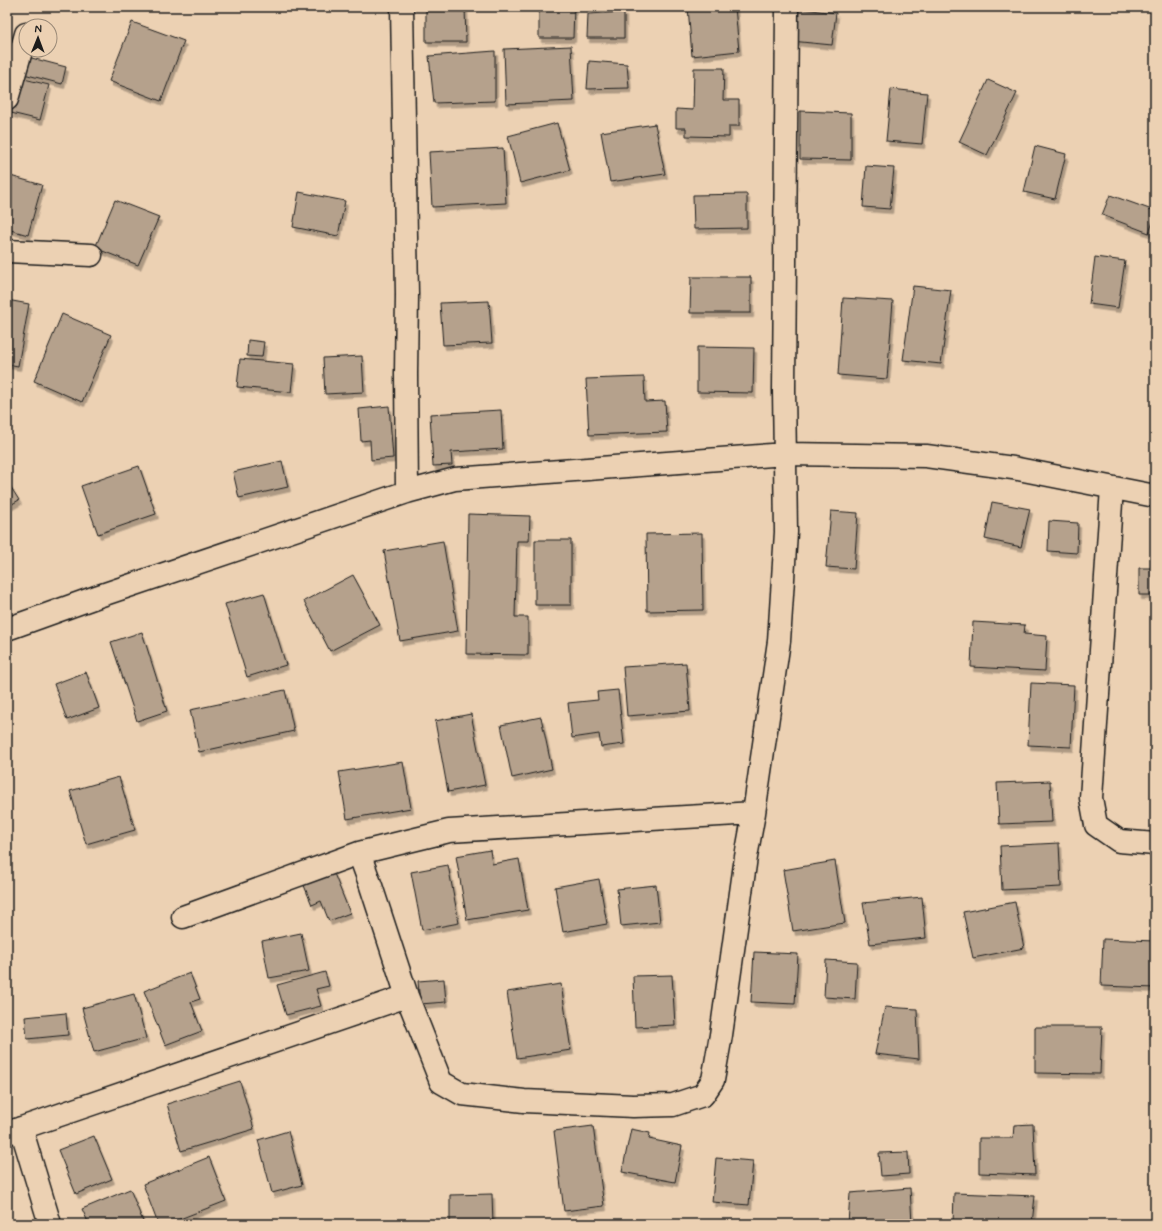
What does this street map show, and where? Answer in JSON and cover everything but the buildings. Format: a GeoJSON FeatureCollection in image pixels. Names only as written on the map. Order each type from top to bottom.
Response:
{"type":"FeatureCollection","features":[{"type":"Feature","properties":{"kind":"street"},"geometry":{"type":"LineString","coordinates":[[402,7],[408,294],[406,374],[407,492]]}},
{"type":"Feature","properties":{"kind":"street"},"geometry":{"type":"LineString","coordinates":[[359,853],[407,996],[440,1082],[462,1094],[524,1101],[633,1106],[673,1105],[703,1095],[713,1080],[721,1035],[779,641],[786,532],[784,390],[787,7]]}},
{"type":"Feature","properties":{"kind":"street"},"geometry":{"type":"LineString","coordinates":[[7,99],[19,58]]}},
{"type":"Feature","properties":{"kind":"street"},"geometry":{"type":"LineString","coordinates":[[7,252],[91,255]]}},
{"type":"Feature","properties":{"kind":"street"},"geometry":{"type":"LineString","coordinates":[[7,629],[96,596],[407,492],[455,479],[784,454],[926,456],[1013,468],[1155,496]]}},
{"type":"Feature","properties":{"kind":"street"},"geometry":{"type":"LineString","coordinates":[[1112,488],[1091,798],[1096,825],[1119,842],[1155,844]]}},
{"type":"Feature","properties":{"kind":"street"},"geometry":{"type":"LineString","coordinates":[[183,917],[359,853],[449,831],[754,813]]}},
{"type":"Feature","properties":{"kind":"street"},"geometry":{"type":"LineString","coordinates":[[50,1224],[14,1131],[407,996]]}}]}
